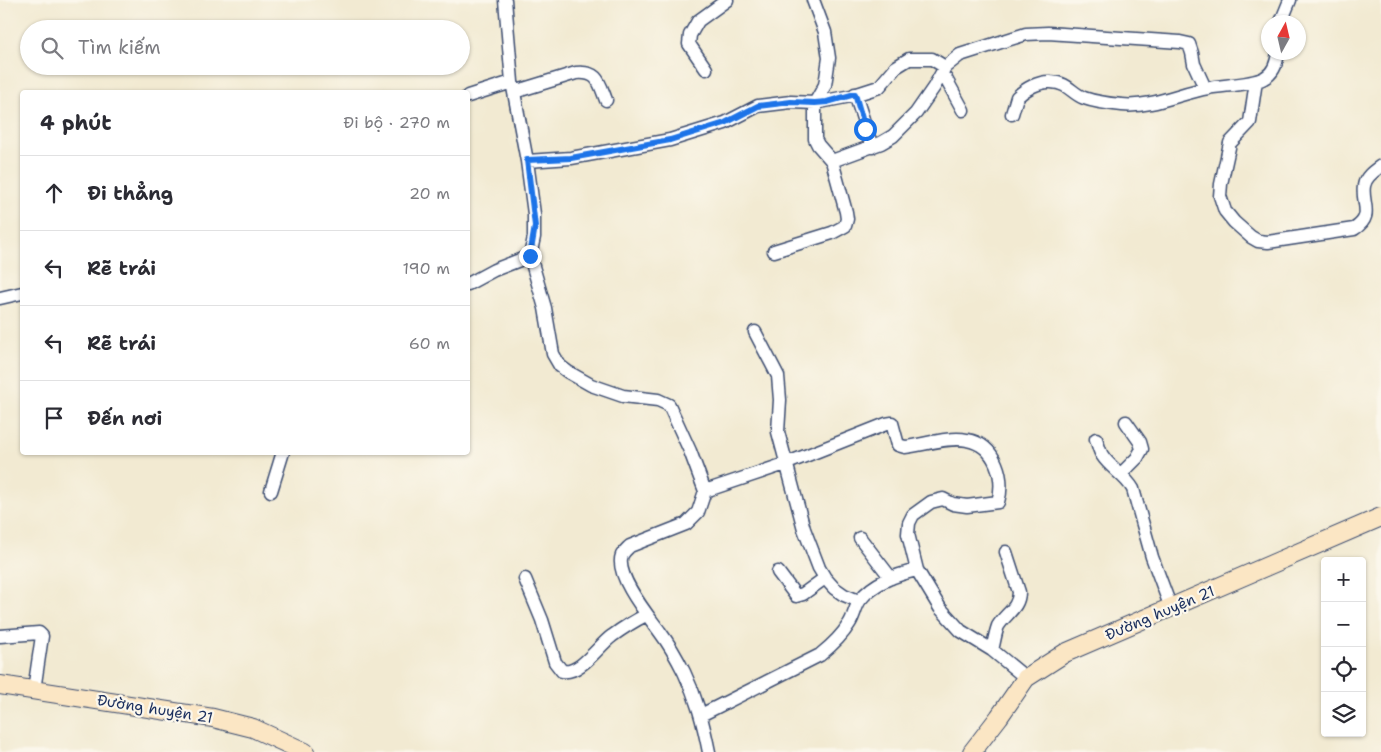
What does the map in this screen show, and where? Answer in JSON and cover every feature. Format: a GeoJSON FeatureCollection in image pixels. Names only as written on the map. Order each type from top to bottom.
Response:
{"type":"FeatureCollection","features":[{"type":"Feature","properties":{"kind":"street"},"geometry":{"type":"LineString","coordinates":[[505,0],[513,87],[527,160],[535,226],[530,256],[544,308],[551,348],[556,360],[568,372],[601,389],[623,396],[665,402],[672,411],[690,451],[704,491],[698,512],[692,519],[679,528],[630,546],[621,556],[623,571],[631,592],[661,633],[683,669],[702,714],[709,752]]}},
{"type":"Feature","properties":{"kind":"street"},"geometry":{"type":"LineString","coordinates":[[774,251],[832,233],[845,226],[847,219],[832,161],[815,139],[815,103],[825,85],[829,58],[825,32],[813,0]]}},
{"type":"Feature","properties":{"kind":"street"},"geometry":{"type":"LineString","coordinates":[[1284,15],[1290,0]]}},
{"type":"Feature","properties":{"kind":"street"},"geometry":{"type":"LineString","coordinates":[[706,69],[689,44],[690,34],[698,21],[717,3]]}},
{"type":"Feature","properties":{"kind":"street"},"geometry":{"type":"LineString","coordinates":[[832,161],[872,147],[893,136],[916,113],[943,72],[960,56],[1026,34],[1048,33],[1189,44],[1194,64],[1205,88]]}},
{"type":"Feature","properties":{"kind":"street"},"geometry":{"type":"LineString","coordinates":[[527,160],[571,158],[670,140],[725,123],[758,106],[791,102],[815,103],[855,94],[878,87],[896,67],[909,59],[932,59],[943,72],[964,110]]}},
{"type":"Feature","properties":{"kind":"street"},"geometry":{"type":"LineString","coordinates":[[1012,114],[1017,97],[1045,82],[1068,86],[1084,98],[1124,105],[1149,103],[1205,88],[1256,81],[1266,77],[1274,69],[1276,60]]}},
{"type":"Feature","properties":{"kind":"street"},"geometry":{"type":"LineString","coordinates":[[470,96],[586,72],[598,79],[606,100]]}},
{"type":"Feature","properties":{"kind":"street"},"geometry":{"type":"LineString","coordinates":[[1256,81],[1250,122],[1230,143],[1220,196],[1225,211],[1251,237],[1258,241],[1268,242],[1354,229],[1363,221],[1366,211],[1363,187],[1367,179],[1381,166]]}},
{"type":"Feature","properties":{"kind":"street"},"geometry":{"type":"LineString","coordinates":[[855,94],[872,147]]}},
{"type":"Feature","properties":{"kind":"street"},"geometry":{"type":"LineString","coordinates":[[470,283],[494,270],[530,256]]}},
{"type":"Feature","properties":{"kind":"street"},"geometry":{"type":"LineString","coordinates":[[0,298],[20,293]]}},
{"type":"Feature","properties":{"kind":"street"},"geometry":{"type":"LineString","coordinates":[[755,332],[778,376],[780,400],[778,432],[804,529],[819,568],[825,578],[844,595],[859,601]]}},
{"type":"Feature","properties":{"kind":"street"},"geometry":{"type":"LineString","coordinates":[[1121,474],[1137,458],[1142,449],[1140,442],[1126,422]]}},
{"type":"Feature","properties":{"kind":"street"},"geometry":{"type":"LineString","coordinates":[[704,491],[786,464],[892,423],[898,445],[905,447],[954,440],[968,440],[981,445],[990,453],[1000,474],[1001,494],[998,502],[967,506],[953,504],[943,499],[931,502],[912,514],[908,534],[917,570],[940,608],[951,621],[976,641],[992,650],[1026,678]]}},
{"type":"Feature","properties":{"kind":"street"},"geometry":{"type":"LineString","coordinates":[[1096,439],[1101,454],[1110,466],[1128,481],[1132,489],[1171,608]]}},
{"type":"Feature","properties":{"kind":"street"},"geometry":{"type":"LineString","coordinates":[[270,491],[282,455]]}},
{"type":"Feature","properties":{"kind":"street","name":"Đường huyện 21"},"geometry":{"type":"LineString","coordinates":[[972,752],[1026,678],[1065,653],[1381,517]]}},
{"type":"Feature","properties":{"kind":"street"},"geometry":{"type":"LineString","coordinates":[[860,538],[891,578]]}},
{"type":"Feature","properties":{"kind":"street"},"geometry":{"type":"LineString","coordinates":[[992,650],[999,625],[1015,608],[1019,597],[1006,552]]}},
{"type":"Feature","properties":{"kind":"street"},"geometry":{"type":"LineString","coordinates":[[702,714],[820,654],[850,624],[859,601],[876,585],[917,570]]}},
{"type":"Feature","properties":{"kind":"street"},"geometry":{"type":"LineString","coordinates":[[778,572],[796,596],[803,594],[825,578]]}},
{"type":"Feature","properties":{"kind":"street"},"geometry":{"type":"LineString","coordinates":[[525,579],[542,620],[555,662],[565,672],[572,671],[596,652],[610,636],[646,614]]}},
{"type":"Feature","properties":{"kind":"street"},"geometry":{"type":"LineString","coordinates":[[0,636],[39,633],[42,636],[34,690]]}},
{"type":"Feature","properties":{"kind":"street","name":"Đường huyện 21"},"geometry":{"type":"LineString","coordinates":[[0,685],[213,718],[253,728],[305,752]]}},
{"type":"Feature","properties":{"kind":"route"},"geometry":{"type":"LineString","coordinates":[[530,256],[535,226],[527,160],[571,158],[670,140],[725,123],[758,106],[791,102],[827,102],[855,94],[865,129]]}}]}
